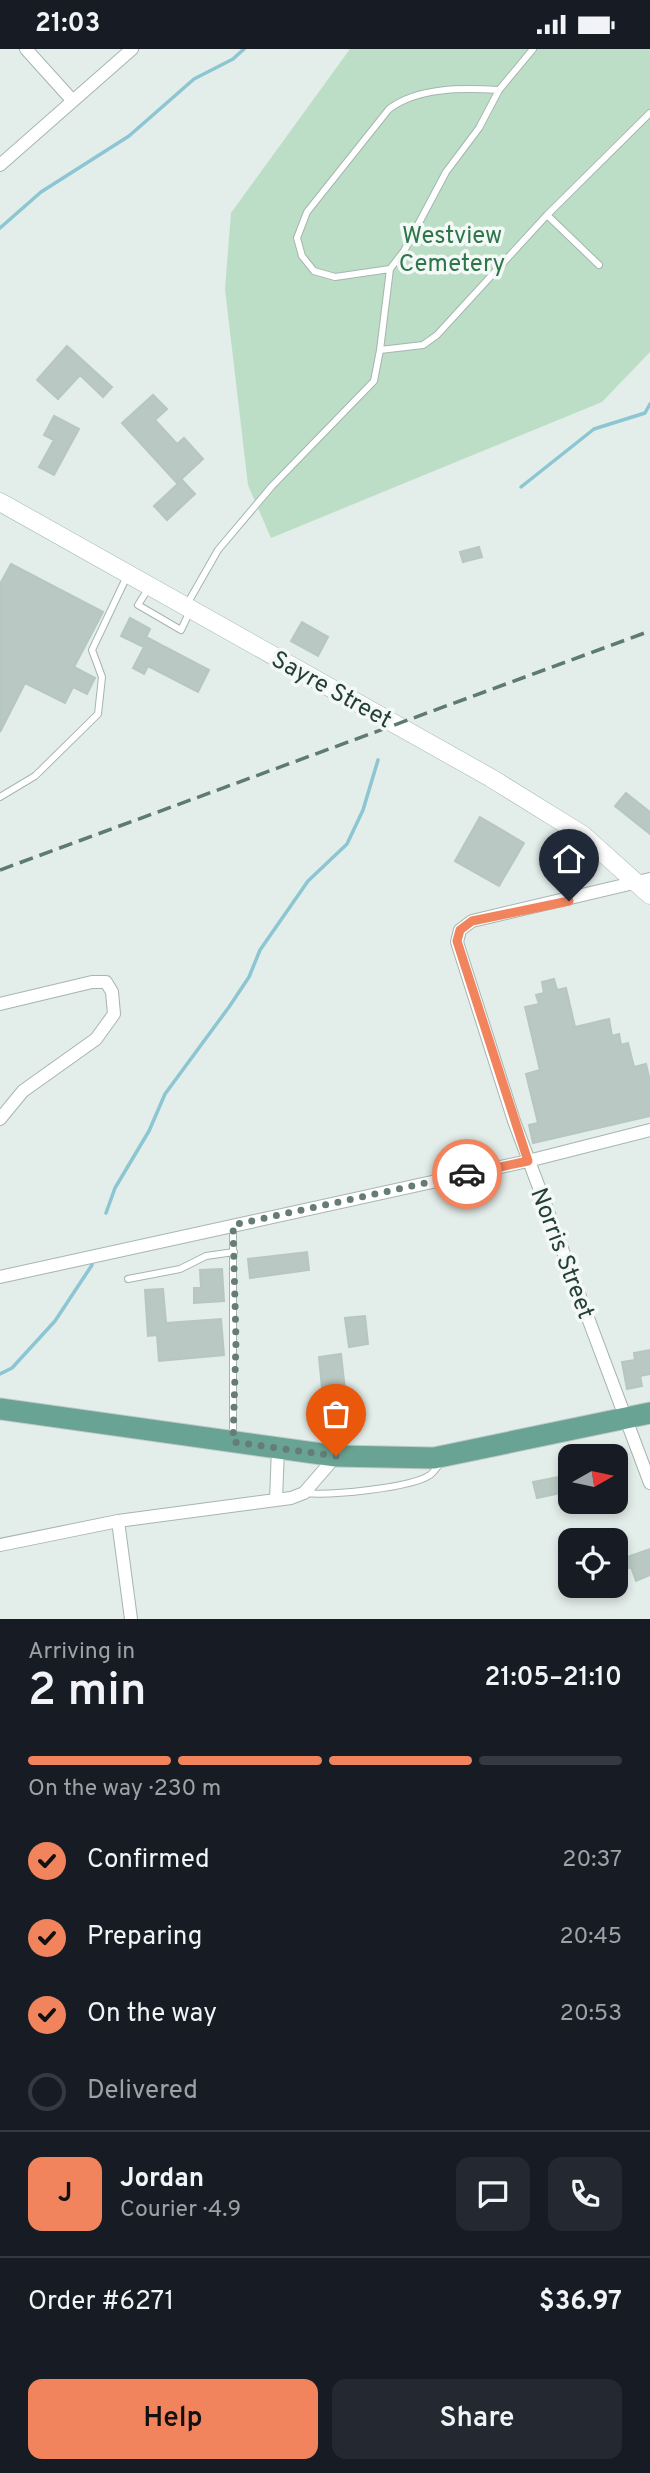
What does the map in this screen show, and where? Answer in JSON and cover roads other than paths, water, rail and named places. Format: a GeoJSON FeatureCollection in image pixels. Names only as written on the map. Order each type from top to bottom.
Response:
{"type":"FeatureCollection","features":[{"type":"Feature","properties":{"kind":"main road","name":"Sayre Street"},"geometry":{"type":"LineString","coordinates":[[0,502],[491,778],[583,835],[646,885]]}},
{"type":"Feature","properties":{"kind":"main road"},"geometry":{"type":"LineString","coordinates":[[0,1409],[336,1456],[444,1458],[650,1413]]}},
{"type":"Feature","properties":{"kind":"street"},"geometry":{"type":"LineString","coordinates":[[26,49],[72,100]]}},
{"type":"Feature","properties":{"kind":"street"},"geometry":{"type":"LineString","coordinates":[[0,165],[132,49]]}},
{"type":"Feature","properties":{"kind":"street","name":"Norris Street"},"geometry":{"type":"LineString","coordinates":[[646,885],[472,921],[460,930],[457,941],[528,1161],[650,1483]]}},
{"type":"Feature","properties":{"kind":"street"},"geometry":{"type":"LineString","coordinates":[[0,1004],[92,982],[106,982],[114,1014],[96,1039],[23,1091],[0,1119]]}},
{"type":"Feature","properties":{"kind":"street"},"geometry":{"type":"LineString","coordinates":[[0,1277],[528,1161],[650,1131]]}},
{"type":"Feature","properties":{"kind":"street"},"geometry":{"type":"LineString","coordinates":[[276,1500],[278,1448]]}},
{"type":"Feature","properties":{"kind":"street"},"geometry":{"type":"LineString","coordinates":[[0,1545],[118,1521],[276,1500],[304,1493],[336,1456]]}},
{"type":"Feature","properties":{"kind":"street"},"geometry":{"type":"LineString","coordinates":[[118,1521],[131,1619]]}},
{"type":"Feature","properties":{"kind":"lane"},"geometry":{"type":"LineString","coordinates":[[188,609],[218,551],[295,459],[367,390],[378,372],[390,269],[404,251],[446,171],[479,128],[499,90],[533,49]]}},
{"type":"Feature","properties":{"kind":"lane"},"geometry":{"type":"LineString","coordinates":[[390,269],[335,277],[314,271],[302,256],[297,238],[307,212],[389,109],[401,100],[468,88],[499,90]]}},
{"type":"Feature","properties":{"kind":"lane"},"geometry":{"type":"LineString","coordinates":[[380,350],[423,345],[437,335],[547,215],[650,113]]}},
{"type":"Feature","properties":{"kind":"lane"},"geometry":{"type":"LineString","coordinates":[[547,215],[599,265]]}},
{"type":"Feature","properties":{"kind":"lane"},"geometry":{"type":"LineString","coordinates":[[0,797],[35,776],[98,714],[102,677],[92,650],[127,575]]}},
{"type":"Feature","properties":{"kind":"lane"},"geometry":{"type":"LineString","coordinates":[[233,1225],[233,1442]]}},
{"type":"Feature","properties":{"kind":"lane"},"geometry":{"type":"LineString","coordinates":[[128,1279],[180,1269],[206,1256],[233,1252]]}},
{"type":"Feature","properties":{"kind":"lane"},"geometry":{"type":"LineString","coordinates":[[304,1493],[327,1496],[409,1482],[429,1476],[444,1458]]}},
{"type":"Feature","properties":{"kind":"waterway"},"geometry":{"type":"LineString","coordinates":[[0,228],[41,192],[129,136],[194,79],[233,59],[244,49]]}},
{"type":"Feature","properties":{"kind":"waterway"},"geometry":{"type":"LineString","coordinates":[[521,487],[594,429],[645,413],[650,404]]}},
{"type":"Feature","properties":{"kind":"waterway"},"geometry":{"type":"LineString","coordinates":[[106,1213],[115,1188],[149,1131],[165,1094],[229,1007],[249,977],[260,950],[308,881],[347,844],[363,810],[378,760]]}},
{"type":"Feature","properties":{"kind":"waterway"},"geometry":{"type":"LineString","coordinates":[[0,1374],[12,1368],[55,1321],[92,1265]]}},
{"type":"Feature","properties":{"kind":"railway"},"geometry":{"type":"LineString","coordinates":[[0,870],[650,631]]}},
{"type":"Feature","properties":{"kind":"park label","name":"Westview Cemetery"},"geometry":{"type":"Point","coordinates":[452,249]}}]}
